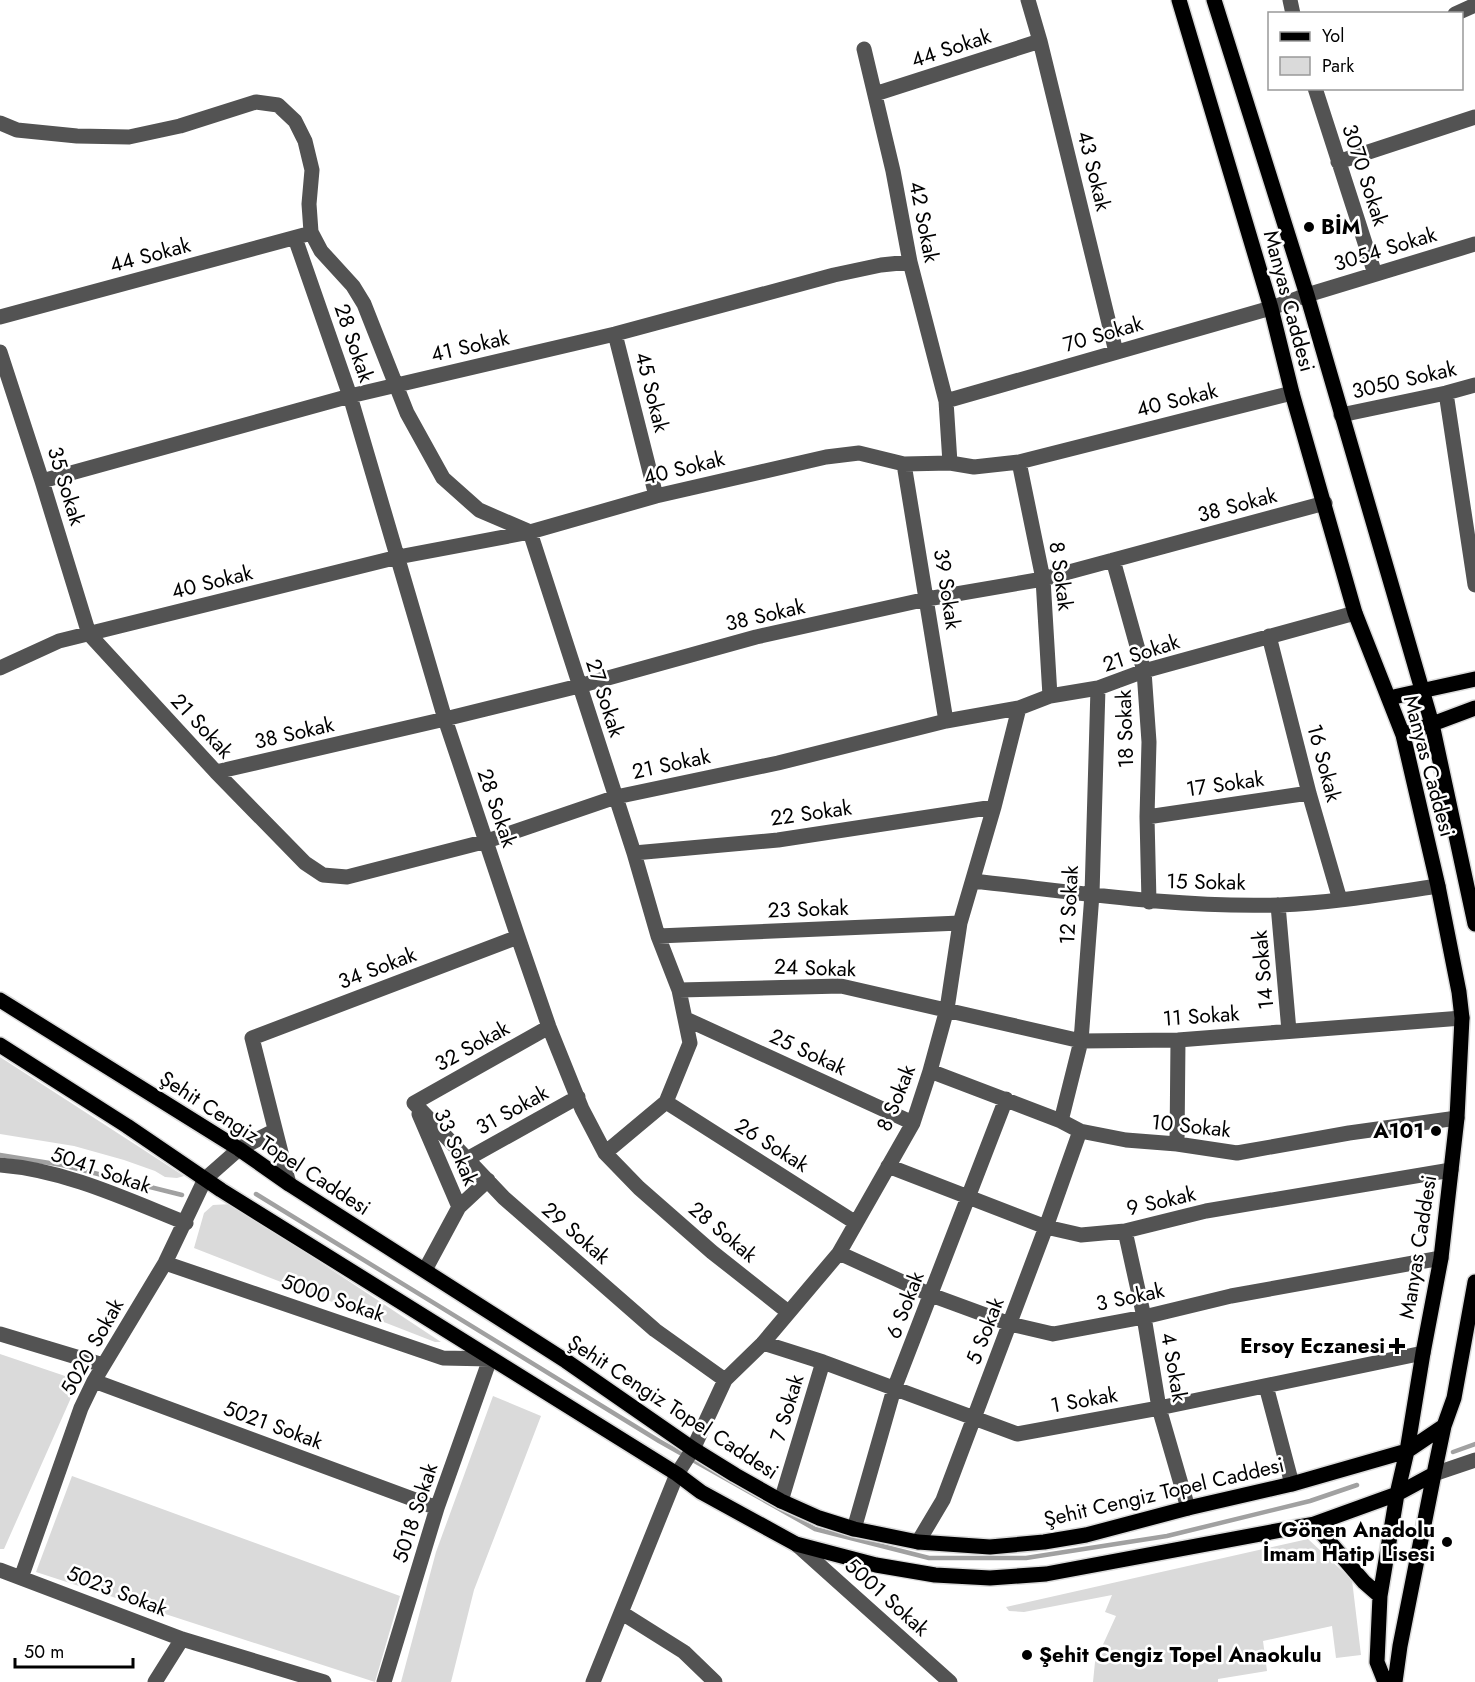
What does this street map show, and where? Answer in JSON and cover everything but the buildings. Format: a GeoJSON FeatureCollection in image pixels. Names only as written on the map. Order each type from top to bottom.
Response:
{"type":"FeatureCollection","features":[{"type":"Feature","properties":{"kind":"main road","name":"Manyas Caddesi"},"geometry":{"type":"LineString","coordinates":[[1179,0],[1271,308],[1292,393],[1354,613],[1403,735],[1438,886],[1462,1018],[1457,1118],[1441,1258],[1380,1596],[1377,1662],[1385,1682]]}},
{"type":"Feature","properties":{"kind":"main road","name":"Manyas Caddesi"},"geometry":{"type":"LineString","coordinates":[[1214,0],[1307,295],[1422,690],[1475,924]]}},
{"type":"Feature","properties":{"kind":"main road"},"geometry":{"type":"LineString","coordinates":[[1389,698],[1475,679]]}},
{"type":"Feature","properties":{"kind":"main road"},"geometry":{"type":"LineString","coordinates":[[1403,735],[1475,708]]}},
{"type":"Feature","properties":{"kind":"main road","name":"Şehit Cengiz Topel Caddesi"},"geometry":{"type":"LineString","coordinates":[[0,1000],[238,1149],[566,1361],[693,1449],[781,1501],[819,1518],[854,1529],[918,1542],[990,1547],[1086,1535],[1292,1484],[1407,1451],[1444,1426]]}},
{"type":"Feature","properties":{"kind":"main road"},"geometry":{"type":"LineString","coordinates":[[0,1045],[205,1179],[490,1359],[678,1474],[701,1492],[796,1544],[876,1565],[935,1575],[990,1578],[1046,1574],[1314,1524],[1397,1494],[1434,1474]]}},
{"type":"Feature","properties":{"kind":"main road"},"geometry":{"type":"LineString","coordinates":[[1395,1682],[1434,1474],[1444,1426],[1454,1398],[1475,1282]]}},
{"type":"Feature","properties":{"kind":"main road"},"geometry":{"type":"LineString","coordinates":[[1314,1524],[1364,1582],[1380,1596]]}},
{"type":"Feature","properties":{"kind":"street","name":"43 Sokak"},"geometry":{"type":"LineString","coordinates":[[1028,0],[1116,352]]}},
{"type":"Feature","properties":{"kind":"street"},"geometry":{"type":"LineString","coordinates":[[1459,12],[1475,5]]}},
{"type":"Feature","properties":{"kind":"street","name":"44 Sokak"},"geometry":{"type":"LineString","coordinates":[[875,94],[1040,41]]}},
{"type":"Feature","properties":{"kind":"street","name":"42 Sokak"},"geometry":{"type":"LineString","coordinates":[[864,49],[893,171],[910,262],[946,401],[950,463]]}},
{"type":"Feature","properties":{"kind":"street","name":"3070 Sokak"},"geometry":{"type":"LineString","coordinates":[[1316,90],[1375,274]]}},
{"type":"Feature","properties":{"kind":"street"},"geometry":{"type":"LineString","coordinates":[[0,123],[17,130],[77,136],[129,137],[180,126],[256,102],[278,105],[295,120],[305,141],[312,170],[309,204],[311,232],[321,251],[353,286],[364,304],[407,413],[443,478],[479,510],[531,531]]}},
{"type":"Feature","properties":{"kind":"street"},"geometry":{"type":"LineString","coordinates":[[1338,162],[1475,117]]}},
{"type":"Feature","properties":{"kind":"street","name":"44 Sokak"},"geometry":{"type":"LineString","coordinates":[[0,317],[311,232]]}},
{"type":"Feature","properties":{"kind":"street","name":"28 Sokak"},"geometry":{"type":"LineString","coordinates":[[295,238],[350,396],[445,719],[549,1027],[578,1097],[605,1153],[639,1188],[712,1252],[788,1312]]}},
{"type":"Feature","properties":{"kind":"street","name":"3054 Sokak"},"geometry":{"type":"LineString","coordinates":[[1271,308],[1475,244]]}},
{"type":"Feature","properties":{"kind":"street","name":"41 Sokak"},"geometry":{"type":"LineString","coordinates":[[42,480],[350,396],[615,334],[834,275],[880,265],[910,262]]}},
{"type":"Feature","properties":{"kind":"street","name":"70 Sokak"},"geometry":{"type":"LineString","coordinates":[[946,401],[1271,308]]}},
{"type":"Feature","properties":{"kind":"street","name":"45 Sokak"},"geometry":{"type":"LineString","coordinates":[[615,334],[656,496]]}},
{"type":"Feature","properties":{"kind":"street","name":"35 Sokak"},"geometry":{"type":"LineString","coordinates":[[0,352],[89,634]]}},
{"type":"Feature","properties":{"kind":"street","name":"3050 Sokak"},"geometry":{"type":"LineString","coordinates":[[1341,415],[1475,385]]}},
{"type":"Feature","properties":{"kind":"street","name":"40 Sokak"},"geometry":{"type":"LineString","coordinates":[[0,668],[59,641],[399,557],[531,531],[656,496],[826,456],[859,453],[904,464],[950,463],[974,467],[1019,462],[1292,393]]}},
{"type":"Feature","properties":{"kind":"street"},"geometry":{"type":"LineString","coordinates":[[1446,393],[1475,585]]}},
{"type":"Feature","properties":{"kind":"street","name":"8 Sokak"},"geometry":{"type":"LineString","coordinates":[[1019,462],[1043,579],[1050,696]]}},
{"type":"Feature","properties":{"kind":"street","name":"39 Sokak"},"geometry":{"type":"LineString","coordinates":[[904,464],[946,721]]}},
{"type":"Feature","properties":{"kind":"street","name":"38 Sokak"},"geometry":{"type":"LineString","coordinates":[[216,772],[579,686],[756,637],[927,599],[1043,579],[1325,504]]}},
{"type":"Feature","properties":{"kind":"street","name":"27 Sokak"},"geometry":{"type":"LineString","coordinates":[[531,531],[634,853],[658,936],[679,990],[690,1043],[666,1102],[605,1153]]}},
{"type":"Feature","properties":{"kind":"street","name":"18 Sokak"},"geometry":{"type":"LineString","coordinates":[[1113,560],[1144,671],[1149,742],[1147,817],[1149,902]]}},
{"type":"Feature","properties":{"kind":"street","name":"21 Sokak"},"geometry":{"type":"LineString","coordinates":[[89,634],[216,772],[305,863],[323,874],[347,877],[487,841],[616,797],[778,763],[946,721],[1018,708],[1050,696],[1098,688],[1144,671],[1354,613]]}},
{"type":"Feature","properties":{"kind":"street","name":"16 Sokak"},"geometry":{"type":"LineString","coordinates":[[1269,636],[1340,900]]}},
{"type":"Feature","properties":{"kind":"street","name":"12 Sokak"},"geometry":{"type":"LineString","coordinates":[[1061,1121],[1082,1041],[1092,894],[1098,688]]}},
{"type":"Feature","properties":{"kind":"street","name":"8 Sokak"},"geometry":{"type":"LineString","coordinates":[[593,1682],[678,1474],[693,1449],[725,1380],[763,1343],[839,1253],[913,1124],[947,1009],[960,923],[994,807],[1018,708]]}},
{"type":"Feature","properties":{"kind":"street","name":"17 Sokak"},"geometry":{"type":"LineString","coordinates":[[1147,817],[1310,793]]}},
{"type":"Feature","properties":{"kind":"street","name":"22 Sokak"},"geometry":{"type":"LineString","coordinates":[[634,853],[778,840],[994,807]]}},
{"type":"Feature","properties":{"kind":"street","name":"15 Sokak"},"geometry":{"type":"LineString","coordinates":[[973,881],[1149,902],[1278,905],[1340,900],[1438,886]]}},
{"type":"Feature","properties":{"kind":"street","name":"14 Sokak"},"geometry":{"type":"LineString","coordinates":[[1278,905],[1289,1031]]}},
{"type":"Feature","properties":{"kind":"street","name":"23 Sokak"},"geometry":{"type":"LineString","coordinates":[[658,936],[960,923]]}},
{"type":"Feature","properties":{"kind":"street","name":"34 Sokak"},"geometry":{"type":"LineString","coordinates":[[274,1131],[252,1038],[518,937]]}},
{"type":"Feature","properties":{"kind":"street","name":"24 Sokak"},"geometry":{"type":"LineString","coordinates":[[679,990],[841,986],[947,1009]]}},
{"type":"Feature","properties":{"kind":"street","name":"11 Sokak"},"geometry":{"type":"LineString","coordinates":[[947,1009],[1082,1041],[1179,1040],[1462,1018]]}},
{"type":"Feature","properties":{"kind":"street","name":"25 Sokak"},"geometry":{"type":"LineString","coordinates":[[686,1019],[913,1124]]}},
{"type":"Feature","properties":{"kind":"street","name":"32 Sokak"},"geometry":{"type":"LineString","coordinates":[[414,1103],[549,1027]]}},
{"type":"Feature","properties":{"kind":"street"},"geometry":{"type":"LineString","coordinates":[[1177,1144],[1179,1040]]}},
{"type":"Feature","properties":{"kind":"street","name":"10 Sokak"},"geometry":{"type":"LineString","coordinates":[[930,1071],[1006,1099],[1080,1131],[1126,1140],[1177,1144],[1237,1153],[1349,1133],[1457,1118]]}},
{"type":"Feature","properties":{"kind":"street","name":"31 Sokak"},"geometry":{"type":"LineString","coordinates":[[466,1159],[578,1097]]}},
{"type":"Feature","properties":{"kind":"street","name":"6 Sokak"},"geometry":{"type":"LineString","coordinates":[[854,1529],[894,1389],[1006,1099]]}},
{"type":"Feature","properties":{"kind":"street","name":"26 Sokak"},"geometry":{"type":"LineString","coordinates":[[666,1102],[856,1223]]}},
{"type":"Feature","properties":{"kind":"street","name":"29 Sokak"},"geometry":{"type":"LineString","coordinates":[[414,1103],[504,1198],[655,1330],[725,1380]]}},
{"type":"Feature","properties":{"kind":"street","name":"33 Sokak"},"geometry":{"type":"LineString","coordinates":[[414,1103],[459,1207]]}},
{"type":"Feature","properties":{"kind":"street"},"geometry":{"type":"LineString","coordinates":[[205,1179],[238,1149],[274,1131],[289,1184]]}},
{"type":"Feature","properties":{"kind":"street","name":"5 Sokak"},"geometry":{"type":"LineString","coordinates":[[918,1542],[943,1500],[1080,1131]]}},
{"type":"Feature","properties":{"kind":"street","name":"5041 Sokak"},"geometry":{"type":"LineString","coordinates":[[0,1165],[69,1178],[116,1194],[186,1223]]}},
{"type":"Feature","properties":{"kind":"street","name":"9 Sokak"},"geometry":{"type":"LineString","coordinates":[[888,1166],[1046,1227],[1081,1235],[1125,1231],[1206,1211],[1451,1170]]}},
{"type":"Feature","properties":{"kind":"street","name":"5020 Sokak"},"geometry":{"type":"LineString","coordinates":[[21,1578],[81,1408],[103,1365],[165,1263],[205,1179]]}},
{"type":"Feature","properties":{"kind":"street"},"geometry":{"type":"LineString","coordinates":[[425,1270],[459,1207],[488,1180]]}},
{"type":"Feature","properties":{"kind":"street","name":"4 Sokak"},"geometry":{"type":"LineString","coordinates":[[1125,1231],[1144,1317],[1159,1408],[1188,1508]]}},
{"type":"Feature","properties":{"kind":"street","name":"3 Sokak"},"geometry":{"type":"LineString","coordinates":[[839,1253],[931,1295],[1010,1324],[1053,1334],[1144,1317],[1231,1296],[1441,1258]]}},
{"type":"Feature","properties":{"kind":"street","name":"5000 Sokak"},"geometry":{"type":"LineString","coordinates":[[165,1263],[443,1358],[490,1359]]}},
{"type":"Feature","properties":{"kind":"street"},"geometry":{"type":"LineString","coordinates":[[0,1334],[103,1365]]}},
{"type":"Feature","properties":{"kind":"street","name":"1 Sokak"},"geometry":{"type":"LineString","coordinates":[[763,1343],[824,1362],[1017,1434],[1159,1408],[1423,1353]]}},
{"type":"Feature","properties":{"kind":"street","name":"5018 Sokak"},"geometry":{"type":"LineString","coordinates":[[384,1682],[437,1508],[490,1359]]}},
{"type":"Feature","properties":{"kind":"street","name":"7 Sokak"},"geometry":{"type":"LineString","coordinates":[[781,1501],[824,1362]]}},
{"type":"Feature","properties":{"kind":"street","name":"5021 Sokak"},"geometry":{"type":"LineString","coordinates":[[94,1381],[437,1508]]}},
{"type":"Feature","properties":{"kind":"street"},"geometry":{"type":"LineString","coordinates":[[1266,1386],[1292,1484]]}},
{"type":"Feature","properties":{"kind":"street"},"geometry":{"type":"LineString","coordinates":[[1434,1474],[1475,1460]]}},
{"type":"Feature","properties":{"kind":"street","name":"5001 Sokak"},"geometry":{"type":"LineString","coordinates":[[796,1544],[951,1682]]}},
{"type":"Feature","properties":{"kind":"street","name":"5023 Sokak"},"geometry":{"type":"LineString","coordinates":[[0,1570],[182,1638],[324,1682]]}},
{"type":"Feature","properties":{"kind":"street"},"geometry":{"type":"LineString","coordinates":[[622,1613],[684,1652],[716,1682]]}},
{"type":"Feature","properties":{"kind":"street"},"geometry":{"type":"LineString","coordinates":[[155,1682],[182,1638]]}},
{"type":"Feature","properties":{"kind":"green space"},"geometry":{"type":"Polygon","coordinates":[[[0,1057],[184,1176],[165,1177],[124,1160],[74,1146],[0,1134],[0,1057]]]}},
{"type":"Feature","properties":{"kind":"green space"},"geometry":{"type":"Polygon","coordinates":[[[232,1204],[441,1342],[435,1342],[194,1248],[204,1213],[213,1205],[232,1204]]]}},
{"type":"Feature","properties":{"kind":"green space"},"geometry":{"type":"Polygon","coordinates":[[[0,1354],[68,1377],[74,1384],[70,1400],[4,1549],[0,1549],[0,1354]]]}},
{"type":"Feature","properties":{"kind":"green space"},"geometry":{"type":"Polygon","coordinates":[[[493,1396],[541,1416],[474,1590],[451,1682],[401,1682],[436,1552],[493,1396]]]}},
{"type":"Feature","properties":{"kind":"green space"},"geometry":{"type":"Polygon","coordinates":[[[72,1476],[400,1596],[375,1682],[36,1572],[72,1476]]]}},
{"type":"Feature","properties":{"kind":"green space"},"geometry":{"type":"Polygon","coordinates":[[[1308,1539],[1352,1580],[1361,1655],[1336,1658],[1332,1626],[1263,1641],[1267,1671],[1218,1679],[1218,1682],[1093,1682],[1095,1662],[1116,1616],[1105,1612],[1112,1595],[1024,1612],[1009,1611],[1006,1607],[1308,1539]]]}},
{"type":"Feature","properties":{"kind":"waterway"},"geometry":{"type":"LineString","coordinates":[[0,1155],[62,1165],[182,1195]]}},
{"type":"Feature","properties":{"kind":"waterway"},"geometry":{"type":"LineString","coordinates":[[256,1194],[659,1441],[815,1529],[929,1558],[1026,1558],[1167,1536],[1310,1501],[1357,1485]]}},
{"type":"Feature","properties":{"kind":"waterway"},"geometry":{"type":"LineString","coordinates":[[1453,1452],[1475,1444]]}},
{"type":"Feature","properties":{"kind":"place","name":"BİM"},"geometry":{"type":"Point","coordinates":[1309,227]}},
{"type":"Feature","properties":{"kind":"place","name":"A101"},"geometry":{"type":"Point","coordinates":[1436,1131]}},
{"type":"Feature","properties":{"kind":"place","name":"Ersoy Eczanesi"},"geometry":{"type":"Point","coordinates":[1397,1346]}},
{"type":"Feature","properties":{"kind":"place","name":"Gönen Anadolu İmam Hatip Lisesi"},"geometry":{"type":"Point","coordinates":[1447,1542]}},
{"type":"Feature","properties":{"kind":"place","name":"Şehit Cengiz Topel Anaokulu"},"geometry":{"type":"Point","coordinates":[1027,1655]}}]}
